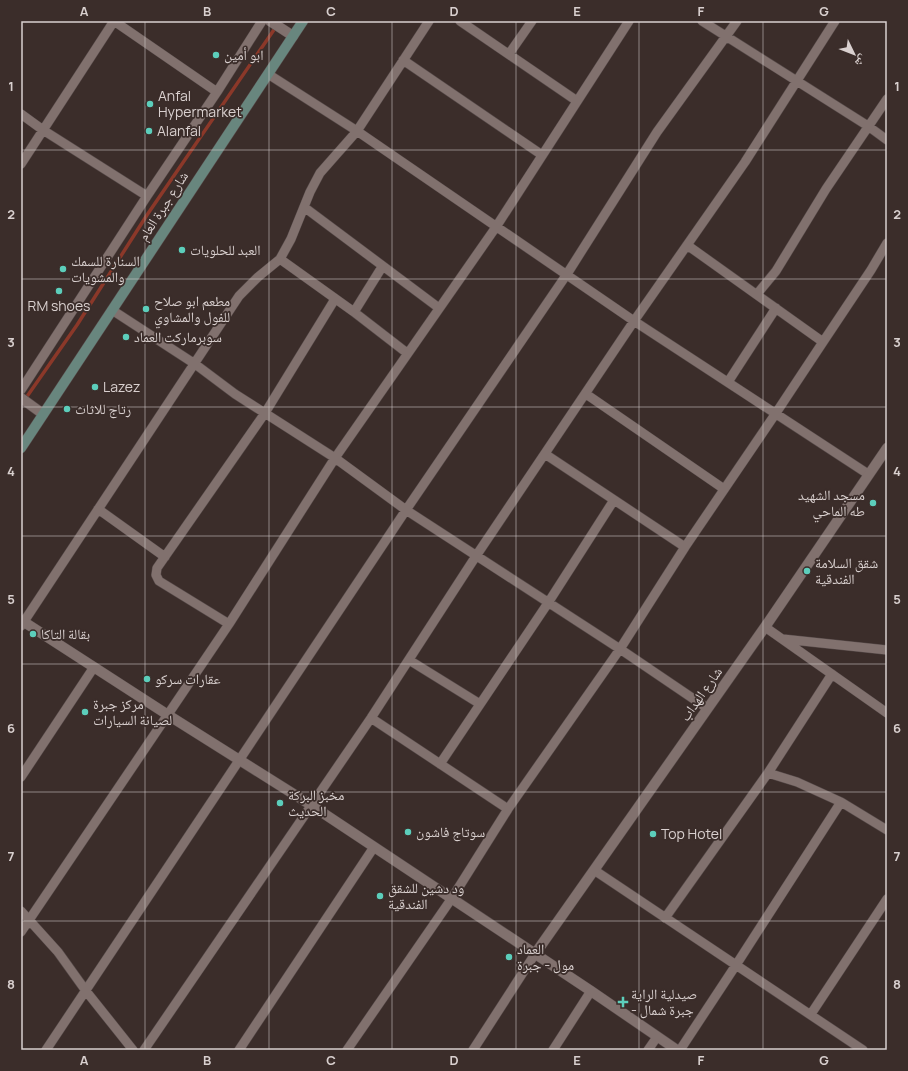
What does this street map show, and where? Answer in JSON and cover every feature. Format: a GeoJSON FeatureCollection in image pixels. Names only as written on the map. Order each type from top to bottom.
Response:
{"type":"FeatureCollection","features":[{"type":"Feature","properties":{"kind":"main road","name":"شارع جبرة العام"},"geometry":{"type":"LineString","coordinates":[[21,448],[303,21]]}},
{"type":"Feature","properties":{"kind":"street"},"geometry":{"type":"LineString","coordinates":[[21,164],[114,21],[217,92]]}},
{"type":"Feature","properties":{"kind":"street"},"geometry":{"type":"LineString","coordinates":[[21,390],[262,21]]}},
{"type":"Feature","properties":{"kind":"street"},"geometry":{"type":"LineString","coordinates":[[270,21],[293,36]]}},
{"type":"Feature","properties":{"kind":"street"},"geometry":{"type":"LineString","coordinates":[[429,21],[357,131],[320,173],[310,192],[291,240],[280,259],[258,277],[239,296],[22,622],[311,805],[678,1050],[736,965],[841,802]]}},
{"type":"Feature","properties":{"kind":"street"},"geometry":{"type":"LineString","coordinates":[[460,21],[578,101]]}},
{"type":"Feature","properties":{"kind":"street"},"geometry":{"type":"LineString","coordinates":[[509,54],[532,21]]}},
{"type":"Feature","properties":{"kind":"street"},"geometry":{"type":"LineString","coordinates":[[21,932],[229,624],[335,458],[438,308],[496,227],[629,21]]}},
{"type":"Feature","properties":{"kind":"street"},"geometry":{"type":"LineString","coordinates":[[702,21],[868,126],[887,140]]}},
{"type":"Feature","properties":{"kind":"street"},"geometry":{"type":"LineString","coordinates":[[46,1050],[406,510],[567,274],[658,132],[737,21]]}},
{"type":"Feature","properties":{"kind":"street"},"geometry":{"type":"LineString","coordinates":[[144,1050],[371,718],[476,556],[634,321],[745,162],[835,21]]}},
{"type":"Feature","properties":{"kind":"street"},"geometry":{"type":"LineString","coordinates":[[403,60],[542,156]]}},
{"type":"Feature","properties":{"kind":"street"},"geometry":{"type":"LineString","coordinates":[[268,74],[357,131],[634,321],[868,474]]}},
{"type":"Feature","properties":{"kind":"street"},"geometry":{"type":"LineString","coordinates":[[757,294],[776,271],[826,189],[887,99]]}},
{"type":"Feature","properties":{"kind":"street"},"geometry":{"type":"LineString","coordinates":[[21,114],[43,130],[147,196]]}},
{"type":"Feature","properties":{"kind":"street"},"geometry":{"type":"LineString","coordinates":[[304,207],[438,308]]}},
{"type":"Feature","properties":{"kind":"street"},"geometry":{"type":"LineString","coordinates":[[347,1050],[452,898],[508,809],[620,650],[685,547],[776,413],[871,270],[887,243]]}},
{"type":"Feature","properties":{"kind":"street"},"geometry":{"type":"LineString","coordinates":[[687,245],[823,342]]}},
{"type":"Feature","properties":{"kind":"street"},"geometry":{"type":"LineString","coordinates":[[280,259],[354,312],[407,353]]}},
{"type":"Feature","properties":{"kind":"street"},"geometry":{"type":"LineString","coordinates":[[354,312],[382,267]]}},
{"type":"Feature","properties":{"kind":"street"},"geometry":{"type":"LineString","coordinates":[[229,624],[159,581],[156,575],[157,568],[265,413],[334,299]]}},
{"type":"Feature","properties":{"kind":"street"},"geometry":{"type":"LineString","coordinates":[[728,382],[776,308]]}},
{"type":"Feature","properties":{"kind":"street"},"geometry":{"type":"LineString","coordinates":[[112,310],[195,364],[235,394],[335,458],[406,510],[707,708]]}},
{"type":"Feature","properties":{"kind":"street"},"geometry":{"type":"LineString","coordinates":[[586,394],[724,489]]}},
{"type":"Feature","properties":{"kind":"street"},"geometry":{"type":"LineString","coordinates":[[21,398],[43,414]]}},
{"type":"Feature","properties":{"kind":"street","name":"شارع الهداب"},"geometry":{"type":"LineString","coordinates":[[536,954],[765,627],[887,448]]}},
{"type":"Feature","properties":{"kind":"street"},"geometry":{"type":"LineString","coordinates":[[545,454],[685,547]]}},
{"type":"Feature","properties":{"kind":"street"},"geometry":{"type":"LineString","coordinates":[[440,764],[548,603],[614,500]]}},
{"type":"Feature","properties":{"kind":"street"},"geometry":{"type":"LineString","coordinates":[[98,509],[165,557]]}},
{"type":"Feature","properties":{"kind":"street"},"geometry":{"type":"LineString","coordinates":[[765,627],[887,713]]}},
{"type":"Feature","properties":{"kind":"street"},"geometry":{"type":"LineString","coordinates":[[782,639],[887,650]]}},
{"type":"Feature","properties":{"kind":"street"},"geometry":{"type":"LineString","coordinates":[[409,660],[480,704]]}},
{"type":"Feature","properties":{"kind":"street"},"geometry":{"type":"LineString","coordinates":[[21,777],[94,667]]}},
{"type":"Feature","properties":{"kind":"street"},"geometry":{"type":"LineString","coordinates":[[665,918],[768,773],[832,674]]}},
{"type":"Feature","properties":{"kind":"street"},"geometry":{"type":"LineString","coordinates":[[371,718],[508,809]]}},
{"type":"Feature","properties":{"kind":"street"},"geometry":{"type":"LineString","coordinates":[[768,773],[797,782],[841,802],[887,830]]}},
{"type":"Feature","properties":{"kind":"street"},"geometry":{"type":"LineString","coordinates":[[239,1050],[374,847]]}},
{"type":"Feature","properties":{"kind":"street"},"geometry":{"type":"LineString","coordinates":[[594,870],[811,1014],[862,1050]]}},
{"type":"Feature","properties":{"kind":"street"},"geometry":{"type":"LineString","coordinates":[[811,1014],[887,899]]}},
{"type":"Feature","properties":{"kind":"street"},"geometry":{"type":"LineString","coordinates":[[21,911],[30,919],[58,952],[86,991],[133,1050]]}},
{"type":"Feature","properties":{"kind":"street"},"geometry":{"type":"LineString","coordinates":[[473,1050],[536,954]]}},
{"type":"Feature","properties":{"kind":"street"},"geometry":{"type":"LineString","coordinates":[[553,1050],[591,991]]}},
{"type":"Feature","properties":{"kind":"street"},"geometry":{"type":"LineString","coordinates":[[648,1050],[657,1037]]}},
{"type":"Feature","properties":{"kind":"waterway"},"geometry":{"type":"LineString","coordinates":[[21,405],[77,325],[147,215],[280,21]]}},
{"type":"Feature","properties":{"kind":"place","name":"ابو أمين"},"geometry":{"type":"Point","coordinates":[216,55]}},
{"type":"Feature","properties":{"kind":"place","name":"Anfal Hypermarket"},"geometry":{"type":"Point","coordinates":[150,104]}},
{"type":"Feature","properties":{"kind":"place","name":"Alanfal"},"geometry":{"type":"Point","coordinates":[149,131]}},
{"type":"Feature","properties":{"kind":"place","name":"العبد للحلويات"},"geometry":{"type":"Point","coordinates":[182,250]}},
{"type":"Feature","properties":{"kind":"place","name":"السنارة للسمك والمشويات"},"geometry":{"type":"Point","coordinates":[63,269]}},
{"type":"Feature","properties":{"kind":"place","name":"RM shoes"},"geometry":{"type":"Point","coordinates":[59,291]}},
{"type":"Feature","properties":{"kind":"place","name":"مطعم ابو صلاح للفول والمشاوي"},"geometry":{"type":"Point","coordinates":[146,309]}},
{"type":"Feature","properties":{"kind":"place","name":"سوبرماركت العماد"},"geometry":{"type":"Point","coordinates":[126,337]}},
{"type":"Feature","properties":{"kind":"place","name":"Lazez"},"geometry":{"type":"Point","coordinates":[95,387]}},
{"type":"Feature","properties":{"kind":"place","name":"رتاج للاثاث"},"geometry":{"type":"Point","coordinates":[67,409]}},
{"type":"Feature","properties":{"kind":"place","name":"مسجد الشهيد طه الماحي"},"geometry":{"type":"Point","coordinates":[873,503]}},
{"type":"Feature","properties":{"kind":"place","name":"شقق السلامة الفندقية"},"geometry":{"type":"Point","coordinates":[807,571]}},
{"type":"Feature","properties":{"kind":"place","name":"بقالة التاكا"},"geometry":{"type":"Point","coordinates":[33,634]}},
{"type":"Feature","properties":{"kind":"place","name":"عقارات سركو"},"geometry":{"type":"Point","coordinates":[147,679]}},
{"type":"Feature","properties":{"kind":"place","name":"مركز جبرة لصيانة السيارات"},"geometry":{"type":"Point","coordinates":[85,712]}},
{"type":"Feature","properties":{"kind":"place","name":"مخبز البركة الحديث"},"geometry":{"type":"Point","coordinates":[280,803]}},
{"type":"Feature","properties":{"kind":"place","name":"سوتاج فاشون"},"geometry":{"type":"Point","coordinates":[408,832]}},
{"type":"Feature","properties":{"kind":"place","name":"Top Hotel"},"geometry":{"type":"Point","coordinates":[653,834]}},
{"type":"Feature","properties":{"kind":"place","name":"ود دشين للشقق الفندقية"},"geometry":{"type":"Point","coordinates":[380,896]}},
{"type":"Feature","properties":{"kind":"place","name":"العماد مول - جبرة"},"geometry":{"type":"Point","coordinates":[509,957]}},
{"type":"Feature","properties":{"kind":"place","name":"صيدلية الراية - جبرة شمال"},"geometry":{"type":"Point","coordinates":[623,1002]}}]}
